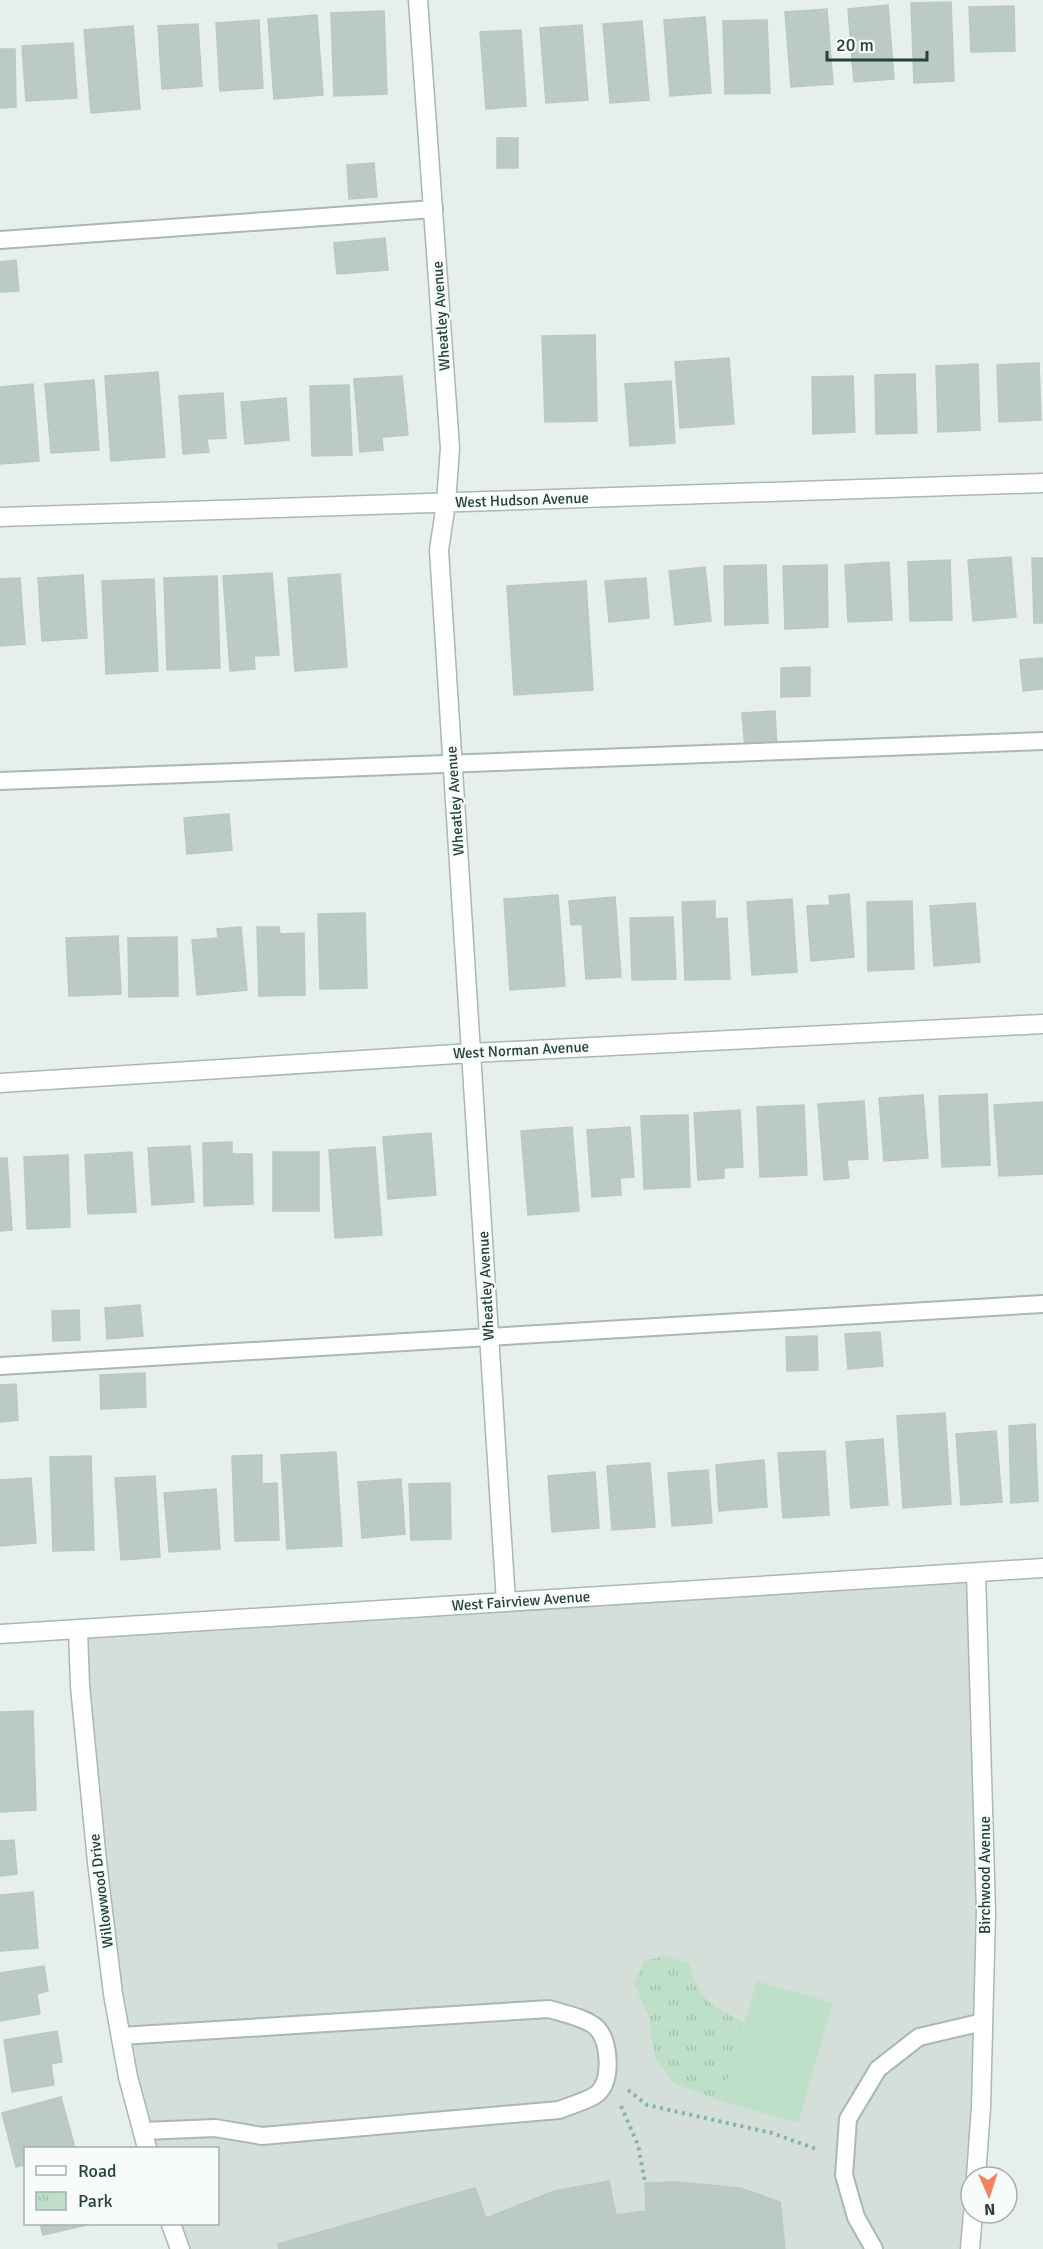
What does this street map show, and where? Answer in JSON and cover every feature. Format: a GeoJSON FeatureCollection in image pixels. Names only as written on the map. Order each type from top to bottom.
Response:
{"type":"FeatureCollection","features":[{"type":"Feature","properties":{"kind":"street","name":"Wheatley Avenue"},"geometry":{"type":"LineString","coordinates":[[418,0],[450,448],[446,503],[438,550],[506,1602]]}},
{"type":"Feature","properties":{"kind":"street","name":"West Hudson Avenue"},"geometry":{"type":"LineString","coordinates":[[0,517],[1043,483]]}},
{"type":"Feature","properties":{"kind":"street","name":"West Norman Avenue"},"geometry":{"type":"LineString","coordinates":[[0,1083],[472,1053],[1043,1024]]}},
{"type":"Feature","properties":{"kind":"street","name":"West Fairview Avenue"},"geometry":{"type":"LineString","coordinates":[[0,1635],[1043,1568]]}},
{"type":"Feature","properties":{"kind":"street","name":"Birchwood Avenue"},"geometry":{"type":"LineString","coordinates":[[976,1573],[986,1912],[981,2107],[977,2165]]}},
{"type":"Feature","properties":{"kind":"street","name":"Willowwood Drive"},"geometry":{"type":"LineString","coordinates":[[78,1630],[80,1686],[97,1862],[113,1994],[128,2077],[145,2140]]}},
{"type":"Feature","properties":{"kind":"street"},"geometry":{"type":"LineString","coordinates":[[172,2225],[180,2249]]}},
{"type":"Feature","properties":{"kind":"street"},"geometry":{"type":"LineString","coordinates":[[970,2249],[972,2225]]}},
{"type":"Feature","properties":{"kind":"lane"},"geometry":{"type":"LineString","coordinates":[[0,240],[434,209]]}},
{"type":"Feature","properties":{"kind":"lane"},"geometry":{"type":"LineString","coordinates":[[0,782],[1043,741]]}},
{"type":"Feature","properties":{"kind":"lane"},"geometry":{"type":"LineString","coordinates":[[0,1366],[1043,1304]]}},
{"type":"Feature","properties":{"kind":"lane"},"geometry":{"type":"LineString","coordinates":[[121,2036],[549,2010],[573,2016],[597,2028],[607,2051],[608,2074],[597,2094],[559,2110],[262,2136],[215,2128],[145,2140]]}},
{"type":"Feature","properties":{"kind":"lane"},"geometry":{"type":"LineString","coordinates":[[874,2249],[856,2217],[844,2175],[848,2119],[878,2069],[919,2037],[983,2022]]}},
{"type":"Feature","properties":{"kind":"path"},"geometry":{"type":"LineString","coordinates":[[608,2074],[647,2105],[772,2133],[846,2159]]}},
{"type":"Feature","properties":{"kind":"path"},"geometry":{"type":"LineString","coordinates":[[608,2074],[638,2145],[645,2183]]}},
{"type":"Feature","properties":{"kind":"shaded area"},"geometry":{"type":"Polygon","coordinates":[[[976,1573],[984,1815],[971,2165],[959,2165],[959,2225],[970,2225],[970,2249],[180,2249],[171,2225],[219,2225],[219,2147],[147,2147],[128,2077],[78,1630],[976,1573]]]}},
{"type":"Feature","properties":{"kind":"green space"},"geometry":{"type":"Polygon","coordinates":[[[665,1956],[689,1963],[697,1986],[708,2001],[744,2022],[721,2101],[674,2083],[654,2057],[649,2017],[634,1983],[644,1961],[665,1956]]]}},
{"type":"Feature","properties":{"kind":"green space"},"geometry":{"type":"Polygon","coordinates":[[[757,1981],[833,2003],[798,2123],[721,2101],[757,1981]]]}},
{"type":"Feature","properties":{"kind":"building"},"geometry":{"type":"Polygon","coordinates":[[[951,2],[954,81],[914,83],[911,3],[951,2]]]}},
{"type":"Feature","properties":{"kind":"building"},"geometry":{"type":"Polygon","coordinates":[[[888,5],[894,79],[854,82],[848,9],[888,5]]]}},
{"type":"Feature","properties":{"kind":"building"},"geometry":{"type":"Polygon","coordinates":[[[1014,6],[1015,51],[971,52],[969,7],[1014,6]]]}},
{"type":"Feature","properties":{"kind":"building"},"geometry":{"type":"Polygon","coordinates":[[[827,9],[833,84],[791,87],[785,12],[827,9]]]}},
{"type":"Feature","properties":{"kind":"building"},"geometry":{"type":"Polygon","coordinates":[[[384,11],[387,94],[334,96],[331,13],[384,11]]]}},
{"type":"Feature","properties":{"kind":"building"},"geometry":{"type":"Polygon","coordinates":[[[317,15],[323,95],[274,99],[268,19],[317,15]]]}},
{"type":"Feature","properties":{"kind":"building"},"geometry":{"type":"Polygon","coordinates":[[[705,17],[711,93],[670,96],[664,20],[705,17]]]}},
{"type":"Feature","properties":{"kind":"building"},"geometry":{"type":"Polygon","coordinates":[[[259,20],[263,88],[220,91],[216,23],[259,20]]]}},
{"type":"Feature","properties":{"kind":"building"},"geometry":{"type":"Polygon","coordinates":[[[767,20],[770,93],[725,94],[723,21],[767,20]]]}},
{"type":"Feature","properties":{"kind":"building"},"geometry":{"type":"Polygon","coordinates":[[[642,21],[649,100],[610,103],[603,24],[642,21]]]}},
{"type":"Feature","properties":{"kind":"building"},"geometry":{"type":"Polygon","coordinates":[[[198,24],[202,86],[162,89],[158,26],[198,24]]]}},
{"type":"Feature","properties":{"kind":"building"},"geometry":{"type":"Polygon","coordinates":[[[582,25],[588,100],[546,103],[540,28],[582,25]]]}},
{"type":"Feature","properties":{"kind":"building"},"geometry":{"type":"Polygon","coordinates":[[[133,26],[140,109],[91,113],[84,30],[133,26]]]}},
{"type":"Feature","properties":{"kind":"building"},"geometry":{"type":"Polygon","coordinates":[[[521,30],[526,106],[486,109],[480,32],[521,30]]]}},
{"type":"Feature","properties":{"kind":"building"},"geometry":{"type":"Polygon","coordinates":[[[73,43],[77,98],[26,101],[22,46],[73,43]]]}},
{"type":"Feature","properties":{"kind":"building"},"geometry":{"type":"Polygon","coordinates":[[[0,49],[15,49],[16,107],[0,108],[0,49]]]}},
{"type":"Feature","properties":{"kind":"building"},"geometry":{"type":"Polygon","coordinates":[[[497,138],[518,138],[518,168],[497,168],[497,138]]]}},
{"type":"Feature","properties":{"kind":"building"},"geometry":{"type":"Polygon","coordinates":[[[374,163],[377,197],[349,199],[347,165],[374,163]]]}},
{"type":"Feature","properties":{"kind":"building"},"geometry":{"type":"Polygon","coordinates":[[[385,238],[388,270],[337,274],[334,243],[385,238]]]}},
{"type":"Feature","properties":{"kind":"building"},"geometry":{"type":"Polygon","coordinates":[[[16,260],[19,291],[0,292],[0,262],[16,260]]]}},
{"type":"Feature","properties":{"kind":"building"},"geometry":{"type":"Polygon","coordinates":[[[595,335],[597,421],[545,422],[542,336],[595,335]]]}},
{"type":"Feature","properties":{"kind":"building"},"geometry":{"type":"Polygon","coordinates":[[[729,358],[734,424],[680,428],[675,362],[729,358]]]}},
{"type":"Feature","properties":{"kind":"building"},"geometry":{"type":"Polygon","coordinates":[[[1039,363],[1041,420],[999,422],[997,365],[1039,363]]]}},
{"type":"Feature","properties":{"kind":"building"},"geometry":{"type":"Polygon","coordinates":[[[978,364],[980,430],[938,432],[936,366],[978,364]]]}},
{"type":"Feature","properties":{"kind":"building"},"geometry":{"type":"Polygon","coordinates":[[[158,372],[165,457],[111,461],[105,376],[158,372]]]}},
{"type":"Feature","properties":{"kind":"building"},"geometry":{"type":"Polygon","coordinates":[[[915,374],[917,433],[876,434],[875,375],[915,374]]]}},
{"type":"Feature","properties":{"kind":"building"},"geometry":{"type":"Polygon","coordinates":[[[402,376],[408,435],[382,437],[383,450],[360,452],[354,379],[402,376]]]}},
{"type":"Feature","properties":{"kind":"building"},"geometry":{"type":"Polygon","coordinates":[[[853,376],[855,432],[813,434],[812,377],[853,376]]]}},
{"type":"Feature","properties":{"kind":"building"},"geometry":{"type":"Polygon","coordinates":[[[94,380],[99,450],[51,453],[45,384],[94,380]]]}},
{"type":"Feature","properties":{"kind":"building"},"geometry":{"type":"Polygon","coordinates":[[[671,381],[675,443],[630,446],[625,384],[671,381]]]}},
{"type":"Feature","properties":{"kind":"building"},"geometry":{"type":"Polygon","coordinates":[[[33,384],[39,461],[0,464],[0,387],[33,384]]]}},
{"type":"Feature","properties":{"kind":"building"},"geometry":{"type":"Polygon","coordinates":[[[349,385],[352,455],[312,456],[310,386],[349,385]]]}},
{"type":"Feature","properties":{"kind":"building"},"geometry":{"type":"Polygon","coordinates":[[[223,393],[226,438],[207,439],[209,452],[183,454],[179,396],[223,393]]]}},
{"type":"Feature","properties":{"kind":"building"},"geometry":{"type":"Polygon","coordinates":[[[286,398],[289,440],[245,444],[241,402],[286,398]]]}},
{"type":"Feature","properties":{"kind":"building"},"geometry":{"type":"Polygon","coordinates":[[[1011,557],[1016,617],[973,621],[968,560],[1011,557]]]}},
{"type":"Feature","properties":{"kind":"building"},"geometry":{"type":"Polygon","coordinates":[[[1032,558],[1043,558],[1043,623],[1034,623],[1032,558]]]}},
{"type":"Feature","properties":{"kind":"building"},"geometry":{"type":"Polygon","coordinates":[[[950,560],[952,620],[910,621],[908,562],[950,560]]]}},
{"type":"Feature","properties":{"kind":"building"},"geometry":{"type":"Polygon","coordinates":[[[889,562],[892,620],[848,622],[845,565],[889,562]]]}},
{"type":"Feature","properties":{"kind":"building"},"geometry":{"type":"Polygon","coordinates":[[[766,565],[768,623],[725,625],[724,566],[766,565]]]}},
{"type":"Feature","properties":{"kind":"building"},"geometry":{"type":"Polygon","coordinates":[[[827,565],[828,627],[785,629],[783,566],[827,565]]]}},
{"type":"Feature","properties":{"kind":"building"},"geometry":{"type":"Polygon","coordinates":[[[705,567],[711,621],[675,625],[669,571],[705,567]]]}},
{"type":"Feature","properties":{"kind":"building"},"geometry":{"type":"Polygon","coordinates":[[[272,573],[279,655],[254,656],[255,669],[230,671],[223,576],[272,573]]]}},
{"type":"Feature","properties":{"kind":"building"},"geometry":{"type":"Polygon","coordinates":[[[340,574],[347,667],[295,671],[288,578],[340,574]]]}},
{"type":"Feature","properties":{"kind":"building"},"geometry":{"type":"Polygon","coordinates":[[[83,575],[87,638],[42,641],[38,578],[83,575]]]}},
{"type":"Feature","properties":{"kind":"building"},"geometry":{"type":"Polygon","coordinates":[[[217,576],[220,668],[167,670],[164,578],[217,576]]]}},
{"type":"Feature","properties":{"kind":"building"},"geometry":{"type":"Polygon","coordinates":[[[20,578],[25,644],[0,646],[0,579],[20,578]]]}},
{"type":"Feature","properties":{"kind":"building"},"geometry":{"type":"Polygon","coordinates":[[[646,578],[649,618],[609,622],[605,581],[646,578]]]}},
{"type":"Feature","properties":{"kind":"building"},"geometry":{"type":"Polygon","coordinates":[[[154,579],[158,671],[106,674],[102,581],[154,579]]]}},
{"type":"Feature","properties":{"kind":"building"},"geometry":{"type":"Polygon","coordinates":[[[586,581],[593,690],[514,695],[507,586],[586,581]]]}},
{"type":"Feature","properties":{"kind":"building"},"geometry":{"type":"Polygon","coordinates":[[[1043,658],[1043,689],[1023,691],[1020,660],[1043,658]]]}},
{"type":"Feature","properties":{"kind":"building"},"geometry":{"type":"Polygon","coordinates":[[[810,667],[810,696],[781,697],[781,668],[810,667]]]}},
{"type":"Feature","properties":{"kind":"building"},"geometry":{"type":"Polygon","coordinates":[[[775,711],[777,746],[745,749],[742,713],[775,711]]]}},
{"type":"Feature","properties":{"kind":"building"},"geometry":{"type":"Polygon","coordinates":[[[229,814],[232,850],[187,854],[184,818],[229,814]]]}},
{"type":"Feature","properties":{"kind":"building"},"geometry":{"type":"Polygon","coordinates":[[[849,894],[854,957],[811,961],[807,906],[830,905],[829,896],[849,894]]]}},
{"type":"Feature","properties":{"kind":"building"},"geometry":{"type":"Polygon","coordinates":[[[558,895],[565,986],[510,990],[504,899],[558,895]]]}},
{"type":"Feature","properties":{"kind":"building"},"geometry":{"type":"Polygon","coordinates":[[[615,897],[621,977],[586,979],[582,924],[571,925],[569,901],[615,897]]]}},
{"type":"Feature","properties":{"kind":"building"},"geometry":{"type":"Polygon","coordinates":[[[792,899],[797,972],[752,975],[747,902],[792,899]]]}},
{"type":"Feature","properties":{"kind":"building"},"geometry":{"type":"Polygon","coordinates":[[[715,901],[715,919],[727,918],[730,979],[685,980],[682,902],[715,901]]]}},
{"type":"Feature","properties":{"kind":"building"},"geometry":{"type":"Polygon","coordinates":[[[912,901],[914,969],[868,971],[867,902],[912,901]]]}},
{"type":"Feature","properties":{"kind":"building"},"geometry":{"type":"Polygon","coordinates":[[[975,903],[980,962],[934,966],[930,906],[975,903]]]}},
{"type":"Feature","properties":{"kind":"building"},"geometry":{"type":"Polygon","coordinates":[[[365,913],[367,988],[320,989],[318,914],[365,913]]]}},
{"type":"Feature","properties":{"kind":"building"},"geometry":{"type":"Polygon","coordinates":[[[673,917],[676,979],[632,980],[630,918],[673,917]]]}},
{"type":"Feature","properties":{"kind":"building"},"geometry":{"type":"Polygon","coordinates":[[[241,927],[247,990],[197,995],[192,940],[218,938],[217,929],[241,927]]]}},
{"type":"Feature","properties":{"kind":"building"},"geometry":{"type":"Polygon","coordinates":[[[257,927],[279,927],[280,934],[304,933],[305,995],[259,996],[257,927]]]}},
{"type":"Feature","properties":{"kind":"building"},"geometry":{"type":"Polygon","coordinates":[[[118,936],[121,994],[69,996],[66,938],[118,936]]]}},
{"type":"Feature","properties":{"kind":"building"},"geometry":{"type":"Polygon","coordinates":[[[177,937],[178,996],[129,997],[128,938],[177,937]]]}},
{"type":"Feature","properties":{"kind":"building"},"geometry":{"type":"Polygon","coordinates":[[[987,1094],[990,1165],[942,1167],[939,1096],[987,1094]]]}},
{"type":"Feature","properties":{"kind":"building"},"geometry":{"type":"Polygon","coordinates":[[[923,1095],[928,1158],[884,1161],[879,1098],[923,1095]]]}},
{"type":"Feature","properties":{"kind":"building"},"geometry":{"type":"Polygon","coordinates":[[[864,1101],[868,1159],[847,1160],[849,1178],[824,1180],[818,1104],[864,1101]]]}},
{"type":"Feature","properties":{"kind":"building"},"geometry":{"type":"Polygon","coordinates":[[[1043,1102],[1043,1174],[999,1176],[994,1105],[1043,1102]]]}},
{"type":"Feature","properties":{"kind":"building"},"geometry":{"type":"Polygon","coordinates":[[[804,1105],[807,1175],[760,1177],[757,1107],[804,1105]]]}},
{"type":"Feature","properties":{"kind":"building"},"geometry":{"type":"Polygon","coordinates":[[[740,1110],[743,1167],[724,1168],[724,1178],[698,1180],[694,1113],[740,1110]]]}},
{"type":"Feature","properties":{"kind":"building"},"geometry":{"type":"Polygon","coordinates":[[[688,1115],[690,1187],[644,1189],[641,1116],[688,1115]]]}},
{"type":"Feature","properties":{"kind":"building"},"geometry":{"type":"Polygon","coordinates":[[[572,1127],[579,1211],[528,1215],[521,1131],[572,1127]]]}},
{"type":"Feature","properties":{"kind":"building"},"geometry":{"type":"Polygon","coordinates":[[[630,1127],[634,1177],[620,1178],[621,1195],[592,1197],[587,1130],[630,1127]]]}},
{"type":"Feature","properties":{"kind":"building"},"geometry":{"type":"Polygon","coordinates":[[[431,1133],[436,1195],[388,1199],[383,1137],[431,1133]]]}},
{"type":"Feature","properties":{"kind":"building"},"geometry":{"type":"Polygon","coordinates":[[[232,1142],[232,1154],[252,1154],[253,1204],[204,1206],[203,1143],[232,1142]]]}},
{"type":"Feature","properties":{"kind":"building"},"geometry":{"type":"Polygon","coordinates":[[[190,1146],[194,1202],[152,1205],[148,1148],[190,1146]]]}},
{"type":"Feature","properties":{"kind":"building"},"geometry":{"type":"Polygon","coordinates":[[[375,1147],[382,1235],[335,1238],[329,1150],[375,1147]]]}},
{"type":"Feature","properties":{"kind":"building"},"geometry":{"type":"Polygon","coordinates":[[[132,1152],[136,1212],[88,1214],[85,1155],[132,1152]]]}},
{"type":"Feature","properties":{"kind":"building"},"geometry":{"type":"Polygon","coordinates":[[[273,1152],[319,1152],[319,1211],[273,1211],[273,1152]]]}},
{"type":"Feature","properties":{"kind":"building"},"geometry":{"type":"Polygon","coordinates":[[[68,1155],[70,1227],[27,1229],[24,1157],[68,1155]]]}},
{"type":"Feature","properties":{"kind":"building"},"geometry":{"type":"Polygon","coordinates":[[[0,1158],[7,1158],[12,1230],[0,1231],[0,1158]]]}},
{"type":"Feature","properties":{"kind":"building"},"geometry":{"type":"Polygon","coordinates":[[[140,1305],[143,1336],[107,1339],[105,1308],[140,1305]]]}},
{"type":"Feature","properties":{"kind":"building"},"geometry":{"type":"Polygon","coordinates":[[[79,1310],[80,1340],[53,1341],[52,1311],[79,1310]]]}},
{"type":"Feature","properties":{"kind":"building"},"geometry":{"type":"Polygon","coordinates":[[[880,1332],[883,1366],[848,1369],[845,1334],[880,1332]]]}},
{"type":"Feature","properties":{"kind":"building"},"geometry":{"type":"Polygon","coordinates":[[[817,1336],[818,1370],[787,1371],[786,1337],[817,1336]]]}},
{"type":"Feature","properties":{"kind":"building"},"geometry":{"type":"Polygon","coordinates":[[[145,1373],[146,1407],[101,1409],[100,1375],[145,1373]]]}},
{"type":"Feature","properties":{"kind":"building"},"geometry":{"type":"Polygon","coordinates":[[[16,1384],[18,1420],[0,1422],[0,1385],[16,1384]]]}},
{"type":"Feature","properties":{"kind":"building"},"geometry":{"type":"Polygon","coordinates":[[[945,1413],[951,1504],[903,1508],[897,1416],[945,1413]]]}},
{"type":"Feature","properties":{"kind":"building"},"geometry":{"type":"Polygon","coordinates":[[[1035,1424],[1038,1501],[1011,1503],[1009,1426],[1035,1424]]]}},
{"type":"Feature","properties":{"kind":"building"},"geometry":{"type":"Polygon","coordinates":[[[996,1431],[1002,1502],[961,1505],[956,1434],[996,1431]]]}},
{"type":"Feature","properties":{"kind":"building"},"geometry":{"type":"Polygon","coordinates":[[[883,1439],[888,1505],[851,1508],[846,1442],[883,1439]]]}},
{"type":"Feature","properties":{"kind":"building"},"geometry":{"type":"Polygon","coordinates":[[[825,1451],[829,1515],[783,1518],[778,1453],[825,1451]]]}},
{"type":"Feature","properties":{"kind":"building"},"geometry":{"type":"Polygon","coordinates":[[[336,1452],[342,1546],[287,1549],[281,1455],[336,1452]]]}},
{"type":"Feature","properties":{"kind":"building"},"geometry":{"type":"Polygon","coordinates":[[[262,1455],[262,1484],[277,1483],[279,1540],[235,1541],[232,1456],[262,1455]]]}},
{"type":"Feature","properties":{"kind":"building"},"geometry":{"type":"Polygon","coordinates":[[[91,1456],[94,1550],[53,1551],[50,1457],[91,1456]]]}},
{"type":"Feature","properties":{"kind":"building"},"geometry":{"type":"Polygon","coordinates":[[[764,1460],[767,1507],[719,1511],[716,1465],[764,1460]]]}},
{"type":"Feature","properties":{"kind":"building"},"geometry":{"type":"Polygon","coordinates":[[[650,1463],[655,1527],[612,1530],[607,1466],[650,1463]]]}},
{"type":"Feature","properties":{"kind":"building"},"geometry":{"type":"Polygon","coordinates":[[[708,1470],[712,1523],[672,1526],[668,1473],[708,1470]]]}},
{"type":"Feature","properties":{"kind":"building"},"geometry":{"type":"Polygon","coordinates":[[[595,1472],[599,1528],[552,1532],[548,1476],[595,1472]]]}},
{"type":"Feature","properties":{"kind":"building"},"geometry":{"type":"Polygon","coordinates":[[[155,1476],[160,1557],[121,1560],[115,1478],[155,1476]]]}},
{"type":"Feature","properties":{"kind":"building"},"geometry":{"type":"Polygon","coordinates":[[[31,1478],[36,1543],[0,1546],[0,1480],[31,1478]]]}},
{"type":"Feature","properties":{"kind":"building"},"geometry":{"type":"Polygon","coordinates":[[[401,1479],[405,1534],[362,1538],[358,1482],[401,1479]]]}},
{"type":"Feature","properties":{"kind":"building"},"geometry":{"type":"Polygon","coordinates":[[[450,1483],[451,1539],[411,1540],[409,1484],[450,1483]]]}},
{"type":"Feature","properties":{"kind":"building"},"geometry":{"type":"Polygon","coordinates":[[[216,1489],[220,1549],[169,1552],[164,1493],[216,1489]]]}},
{"type":"Feature","properties":{"kind":"building"},"geometry":{"type":"Polygon","coordinates":[[[33,1711],[36,1810],[0,1812],[0,1712],[33,1711]]]}},
{"type":"Feature","properties":{"kind":"building"},"geometry":{"type":"Polygon","coordinates":[[[14,1840],[17,1874],[0,1876],[0,1841],[14,1840]]]}},
{"type":"Feature","properties":{"kind":"building"},"geometry":{"type":"Polygon","coordinates":[[[33,1892],[38,1948],[0,1951],[0,1895],[33,1892]]]}},
{"type":"Feature","properties":{"kind":"building"},"geometry":{"type":"Polygon","coordinates":[[[44,1966],[48,1991],[37,1994],[40,2014],[0,2021],[0,1973],[44,1966]]]}},
{"type":"Feature","properties":{"kind":"building"},"geometry":{"type":"Polygon","coordinates":[[[57,2031],[62,2062],[51,2064],[54,2085],[12,2092],[4,2040],[57,2031]]]}},
{"type":"Feature","properties":{"kind":"building"},"geometry":{"type":"Polygon","coordinates":[[[61,2097],[75,2147],[24,2147],[24,2165],[16,2167],[2,2113],[61,2097]]]}},
{"type":"Feature","properties":{"kind":"building"},"geometry":{"type":"Polygon","coordinates":[[[609,2181],[616,2215],[646,2211],[645,2183],[677,2182],[740,2188],[780,2202],[785,2249],[279,2249],[278,2244],[475,2188],[486,2218],[554,2191],[609,2181]]]}},
{"type":"Feature","properties":{"kind":"building"},"geometry":{"type":"Polygon","coordinates":[[[40,2225],[87,2225],[43,2235],[40,2225]]]}}]}
